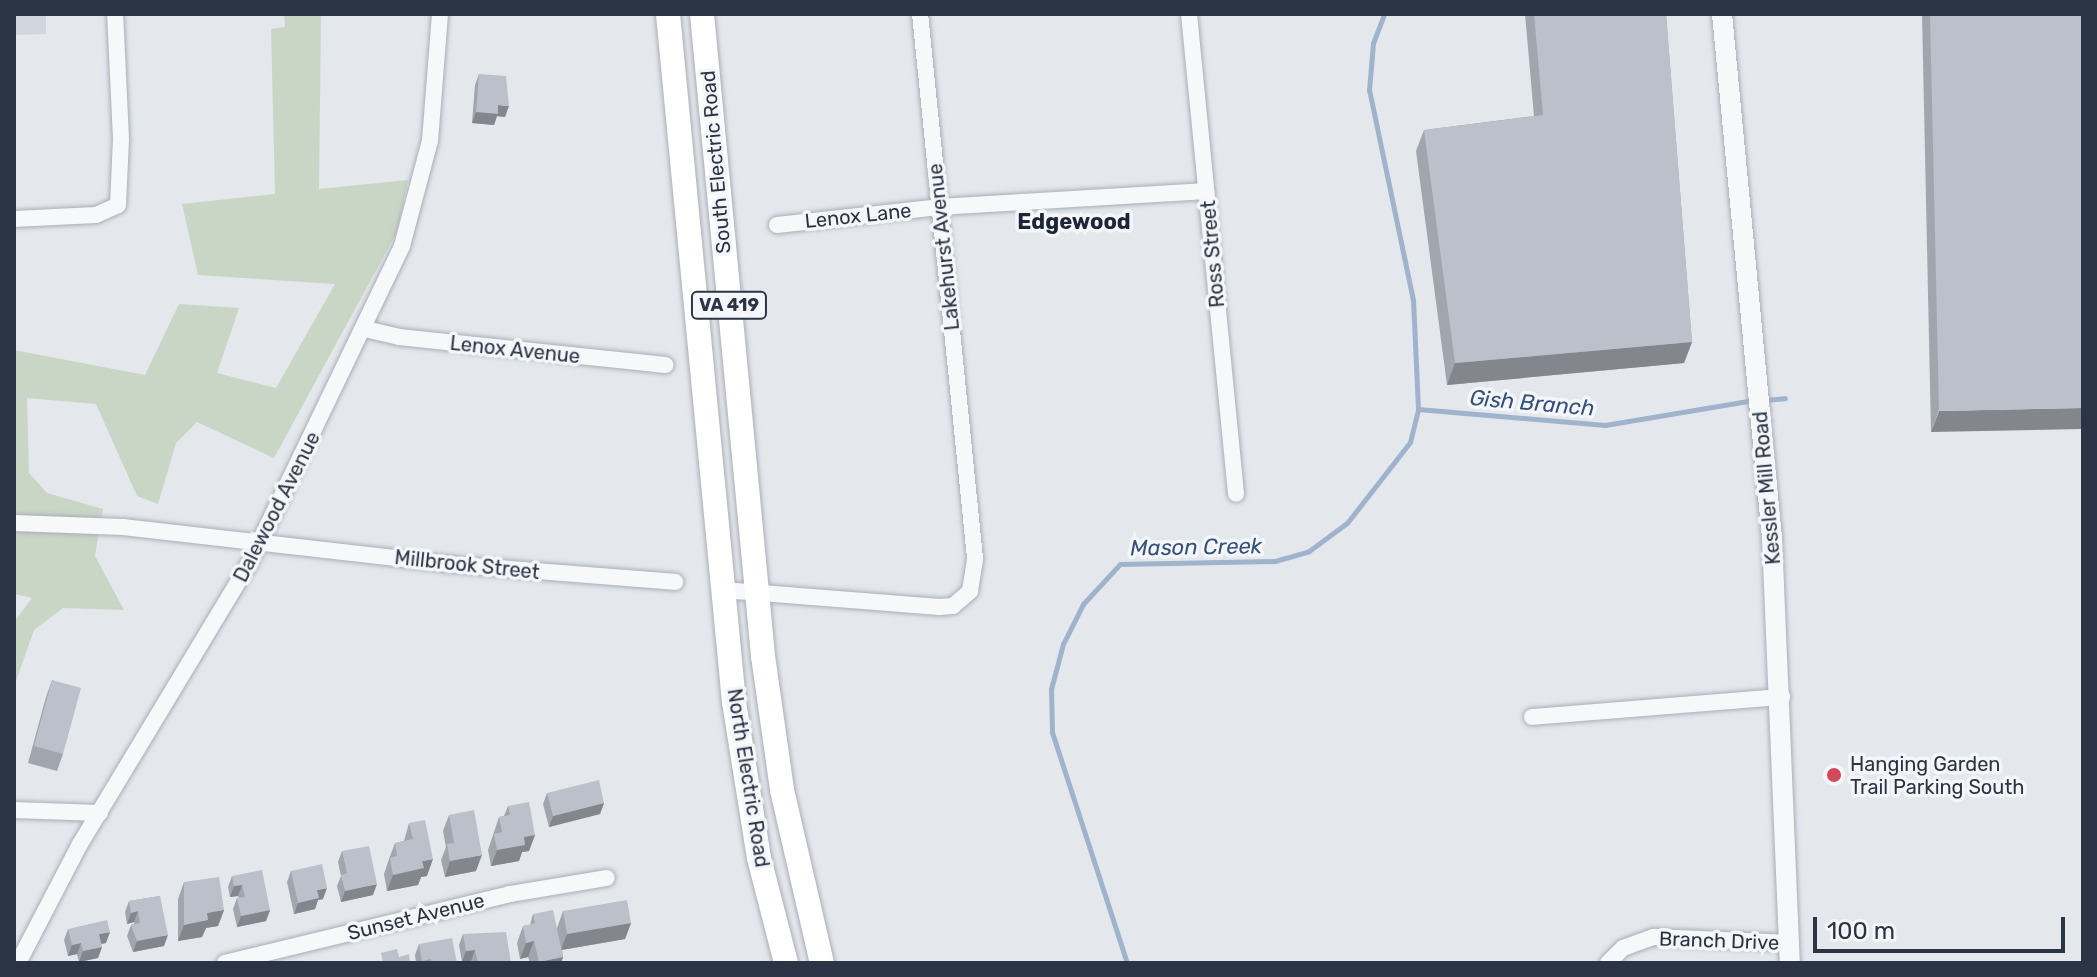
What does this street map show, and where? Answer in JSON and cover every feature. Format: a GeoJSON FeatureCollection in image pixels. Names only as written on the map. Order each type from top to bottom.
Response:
{"type":"FeatureCollection","features":[{"type":"Feature","properties":{"kind":"main road","name":"South Electric Road"},"geometry":{"type":"LineString","coordinates":[[668,14],[723,590]]}},
{"type":"Feature","properties":{"kind":"main road","name":"South Electric Road"},"geometry":{"type":"LineString","coordinates":[[702,14],[757,597]]}},
{"type":"Feature","properties":{"kind":"main road","name":"North Electric Road"},"geometry":{"type":"LineString","coordinates":[[723,590],[748,796],[786,963]]}},
{"type":"Feature","properties":{"kind":"main road","name":"North Electric Road"},"geometry":{"type":"LineString","coordinates":[[757,597],[782,790],[822,963]]}},
{"type":"Feature","properties":{"kind":"street"},"geometry":{"type":"LineString","coordinates":[[14,219],[96,215],[118,205],[119,93],[115,14]]}},
{"type":"Feature","properties":{"kind":"street","name":"Dalewood Avenue"},"geometry":{"type":"LineString","coordinates":[[18,963],[100,813],[260,542],[365,329],[415,209],[436,94],[440,14]]}},
{"type":"Feature","properties":{"kind":"street","name":"Lakehurst Avenue"},"geometry":{"type":"LineString","coordinates":[[757,597],[939,607],[963,600],[970,591],[975,558],[920,14]]}},
{"type":"Feature","properties":{"kind":"street","name":"Ross Street"},"geometry":{"type":"LineString","coordinates":[[1189,14],[1236,494]]}},
{"type":"Feature","properties":{"kind":"street","name":"Kessler Mill Road"},"geometry":{"type":"LineString","coordinates":[[1722,14],[1760,411],[1782,697],[1790,953]]}},
{"type":"Feature","properties":{"kind":"street"},"geometry":{"type":"LineString","coordinates":[[939,207],[1207,191]]}},
{"type":"Feature","properties":{"kind":"street","name":"Lenox Lane"},"geometry":{"type":"LineString","coordinates":[[777,225],[939,207]]}},
{"type":"Feature","properties":{"kind":"street","name":"Lenox Avenue"},"geometry":{"type":"LineString","coordinates":[[365,329],[399,337],[666,365]]}},
{"type":"Feature","properties":{"kind":"street","name":"Millbrook Street"},"geometry":{"type":"LineString","coordinates":[[14,523],[123,527],[675,582]]}},
{"type":"Feature","properties":{"kind":"street"},"geometry":{"type":"LineString","coordinates":[[723,590],[757,597]]}},
{"type":"Feature","properties":{"kind":"street"},"geometry":{"type":"LineString","coordinates":[[1532,717],[1782,697]]}},
{"type":"Feature","properties":{"kind":"street"},"geometry":{"type":"LineString","coordinates":[[14,810],[100,813]]}},
{"type":"Feature","properties":{"kind":"street","name":"Sunset Avenue"},"geometry":{"type":"LineString","coordinates":[[225,963],[510,894],[607,878]]}},
{"type":"Feature","properties":{"kind":"street","name":"Branch Drive"},"geometry":{"type":"LineString","coordinates":[[1608,963],[1635,942],[1654,937],[1790,953]]}},
{"type":"Feature","properties":{"kind":"shaded area"},"geometry":{"type":"Polygon","coordinates":[[[14,14],[46,14],[46,34],[14,35],[14,14]]]}},
{"type":"Feature","properties":{"kind":"green space"},"geometry":{"type":"Polygon","coordinates":[[[284,14],[321,14],[319,189],[408,180],[397,232],[274,458],[197,422],[176,443],[158,504],[137,496],[96,404],[27,398],[29,473],[47,493],[103,509],[95,556],[124,610],[63,608],[34,630],[14,687],[14,622],[32,598],[14,594],[14,350],[145,375],[179,304],[239,308],[217,373],[276,388],[335,284],[198,275],[182,204],[275,194],[271,29],[285,27],[284,14]]]}},
{"type":"Feature","properties":{"kind":"building"},"geometry":{"type":"Polygon","coordinates":[[[1534,14],[1666,14],[1692,342],[1455,363],[1424,130],[1543,115],[1534,14]]]}},
{"type":"Feature","properties":{"kind":"building"},"geometry":{"type":"Polygon","coordinates":[[[1930,14],[2083,14],[2083,408],[1939,411],[1930,14]]]}},
{"type":"Feature","properties":{"kind":"building"},"geometry":{"type":"Polygon","coordinates":[[[479,74],[506,76],[509,106],[498,105],[498,114],[476,112],[479,74]]]}},
{"type":"Feature","properties":{"kind":"building"},"geometry":{"type":"Polygon","coordinates":[[[52,680],[81,688],[63,754],[34,746],[52,680]]]}},
{"type":"Feature","properties":{"kind":"building"},"geometry":{"type":"Polygon","coordinates":[[[599,780],[604,803],[553,816],[547,793],[599,780]]]}},
{"type":"Feature","properties":{"kind":"building"},"geometry":{"type":"Polygon","coordinates":[[[529,802],[535,835],[524,837],[525,845],[497,850],[494,834],[502,832],[499,817],[510,815],[508,806],[529,802]]]}},
{"type":"Feature","properties":{"kind":"building"},"geometry":{"type":"Polygon","coordinates":[[[474,810],[482,855],[450,861],[447,844],[454,843],[449,815],[474,810]]]}},
{"type":"Feature","properties":{"kind":"building"},"geometry":{"type":"Polygon","coordinates":[[[425,820],[433,859],[422,861],[424,868],[393,875],[390,858],[397,856],[395,843],[413,839],[409,823],[425,820]]]}},
{"type":"Feature","properties":{"kind":"building"},"geometry":{"type":"Polygon","coordinates":[[[369,846],[377,884],[345,891],[341,875],[347,873],[342,851],[369,846]]]}},
{"type":"Feature","properties":{"kind":"building"},"geometry":{"type":"Polygon","coordinates":[[[322,864],[327,888],[317,890],[319,898],[298,903],[291,871],[322,864]]]}},
{"type":"Feature","properties":{"kind":"building"},"geometry":{"type":"Polygon","coordinates":[[[262,870],[270,910],[241,916],[237,898],[245,897],[242,885],[234,886],[232,876],[262,870]]]}},
{"type":"Feature","properties":{"kind":"building"},"geometry":{"type":"Polygon","coordinates":[[[219,877],[224,910],[207,913],[208,920],[184,925],[184,882],[219,877]]]}},
{"type":"Feature","properties":{"kind":"building"},"geometry":{"type":"Polygon","coordinates":[[[160,896],[168,935],[137,941],[131,925],[140,923],[138,911],[131,913],[129,901],[160,896]]]}},
{"type":"Feature","properties":{"kind":"building"},"geometry":{"type":"Polygon","coordinates":[[[627,900],[631,923],[567,934],[563,911],[627,900]]]}},
{"type":"Feature","properties":{"kind":"building"},"geometry":{"type":"Polygon","coordinates":[[[553,910],[563,957],[539,962],[534,941],[526,943],[523,926],[535,923],[533,914],[553,910]]]}},
{"type":"Feature","properties":{"kind":"building"},"geometry":{"type":"Polygon","coordinates":[[[107,920],[110,932],[99,934],[102,947],[83,951],[81,943],[72,945],[68,929],[107,920]]]}},
{"type":"Feature","properties":{"kind":"building"},"geometry":{"type":"Polygon","coordinates":[[[506,932],[511,963],[478,963],[475,950],[466,951],[463,934],[506,932]]]}},
{"type":"Feature","properties":{"kind":"building"},"geometry":{"type":"Polygon","coordinates":[[[452,938],[457,963],[431,963],[431,959],[422,961],[419,944],[452,938]]]}},
{"type":"Feature","properties":{"kind":"building"},"geometry":{"type":"Polygon","coordinates":[[[397,949],[399,957],[409,954],[410,963],[377,963],[383,962],[381,953],[397,949]]]}},
{"type":"Feature","properties":{"kind":"waterway","name":"Mason Creek"},"geometry":{"type":"LineString","coordinates":[[1127,963],[1052,732],[1051,689],[1063,644],[1083,604],[1120,564],[1275,561],[1309,551],[1347,523],[1410,442],[1418,409],[1413,300],[1369,90],[1373,43],[1384,14]]}},
{"type":"Feature","properties":{"kind":"waterway","name":"Gish Branch"},"geometry":{"type":"LineString","coordinates":[[1764,400],[1785,398]]}},
{"type":"Feature","properties":{"kind":"waterway","name":"Gish Branch"},"geometry":{"type":"LineString","coordinates":[[1418,409],[1605,425],[1754,400]]}},
{"type":"Feature","properties":{"kind":"place","name":"Hanging Garden Trail Parking South"},"geometry":{"type":"Point","coordinates":[1834,775]}},
{"type":"Feature","properties":{"kind":"district","name":"Edgewood"},"geometry":{"type":"Point","coordinates":[1074,222]}}]}
